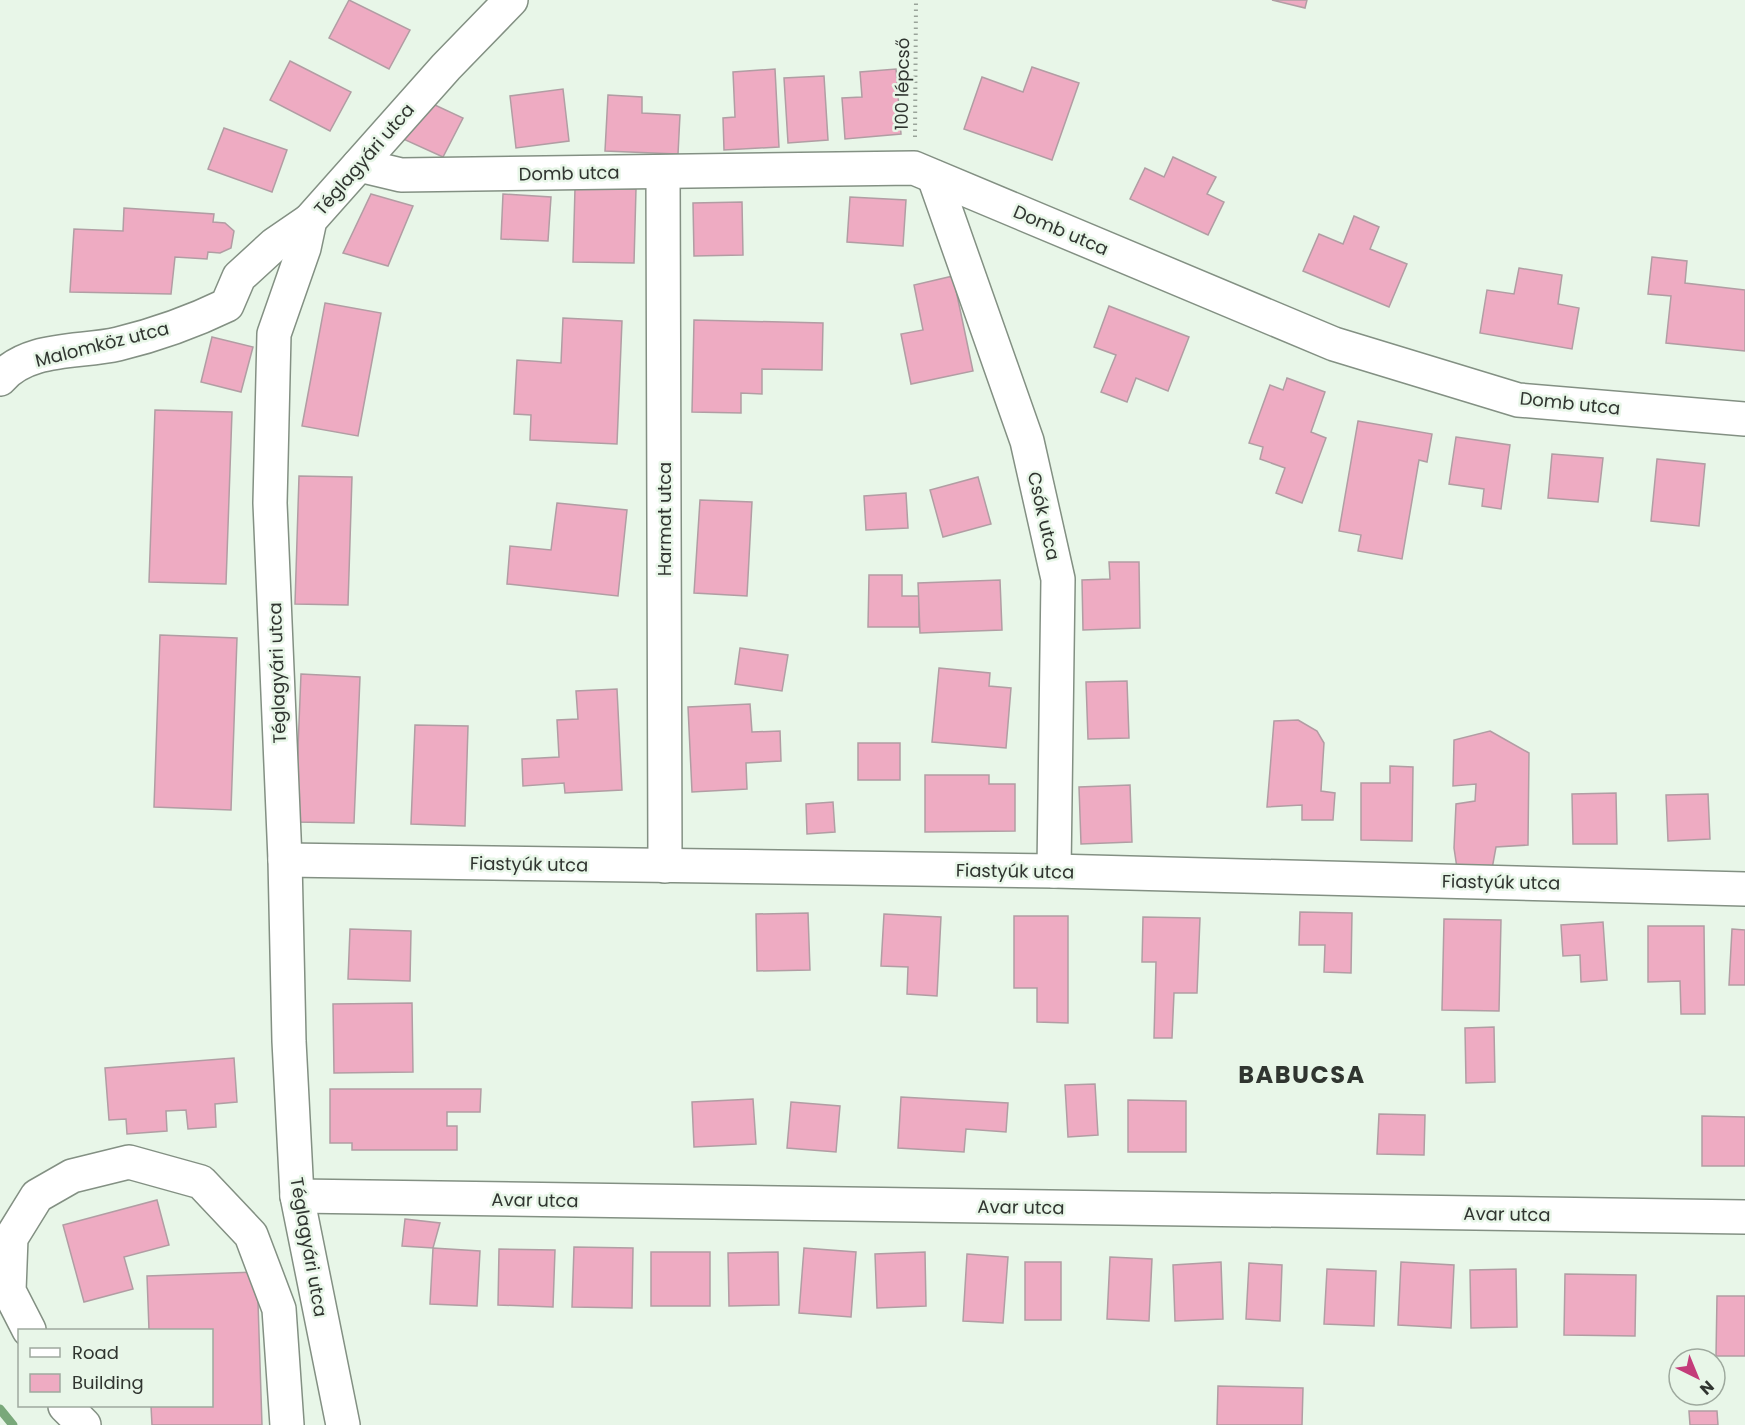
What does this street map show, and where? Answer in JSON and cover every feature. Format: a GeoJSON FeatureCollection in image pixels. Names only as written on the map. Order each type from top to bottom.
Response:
{"type":"FeatureCollection","features":[{"type":"Feature","properties":{"kind":"street","name":"Téglagyári utca"},"geometry":{"type":"LineString","coordinates":[[343,1425],[297,1196],[289,1041],[285,860],[270,503],[274,334],[304,248],[310,220],[446,67],[511,0]]}},
{"type":"Feature","properties":{"kind":"street","name":"Domb utca"},"geometry":{"type":"LineString","coordinates":[[358,165],[401,175],[663,172],[924,173],[1334,344],[1518,400],[1745,419]]}},
{"type":"Feature","properties":{"kind":"street","name":"Harmat utca"},"geometry":{"type":"LineString","coordinates":[[663,172],[665,866]]}},
{"type":"Feature","properties":{"kind":"street","name":"Csók utca"},"geometry":{"type":"LineString","coordinates":[[924,173],[1027,441],[1058,579],[1054,871]]}},
{"type":"Feature","properties":{"kind":"street","name":"Malomköz utca"},"geometry":{"type":"LineString","coordinates":[[0,379],[8,370],[50,353],[116,345],[198,319],[227,305],[239,277],[275,244],[310,220]]}},
{"type":"Feature","properties":{"kind":"street","name":"Fiastyúk utca"},"geometry":{"type":"LineString","coordinates":[[285,860],[1054,871],[1745,889]]}},
{"type":"Feature","properties":{"kind":"street"},"geometry":{"type":"LineString","coordinates":[[28,1329],[9,1290],[11,1238],[37,1196],[72,1176],[129,1162],[201,1182],[251,1234],[279,1309],[287,1425]]}},
{"type":"Feature","properties":{"kind":"street","name":"Avar utca"},"geometry":{"type":"LineString","coordinates":[[297,1196],[1745,1217]]}},
{"type":"Feature","properties":{"kind":"street"},"geometry":{"type":"LineString","coordinates":[[66,1407],[84,1425]]}},
{"type":"Feature","properties":{"kind":"path","name":"100 lépcső"},"geometry":{"type":"LineString","coordinates":[[916,0],[924,173]]}},
{"type":"Feature","properties":{"kind":"building"},"geometry":{"type":"Polygon","coordinates":[[[349,0],[410,30],[389,69],[329,38],[349,0]]]}},
{"type":"Feature","properties":{"kind":"building"},"geometry":{"type":"Polygon","coordinates":[[[1272,0],[1307,0],[1305,8],[1272,0]]]}},
{"type":"Feature","properties":{"kind":"building"},"geometry":{"type":"Polygon","coordinates":[[[290,61],[351,92],[330,131],[270,100],[290,61]]]}},
{"type":"Feature","properties":{"kind":"building"},"geometry":{"type":"Polygon","coordinates":[[[1032,67],[1079,83],[1052,160],[964,129],[982,77],[1023,92],[1032,67]]]}},
{"type":"Feature","properties":{"kind":"building"},"geometry":{"type":"Polygon","coordinates":[[[775,69],[779,147],[724,150],[723,118],[735,117],[733,72],[775,69]]]}},
{"type":"Feature","properties":{"kind":"building"},"geometry":{"type":"Polygon","coordinates":[[[896,69],[901,134],[845,139],[842,98],[862,97],[860,72],[896,69]]]}},
{"type":"Feature","properties":{"kind":"building"},"geometry":{"type":"Polygon","coordinates":[[[824,76],[828,140],[788,143],[784,78],[824,76]]]}},
{"type":"Feature","properties":{"kind":"building"},"geometry":{"type":"Polygon","coordinates":[[[563,89],[569,141],[516,148],[510,96],[563,89]]]}},
{"type":"Feature","properties":{"kind":"building"},"geometry":{"type":"Polygon","coordinates":[[[608,95],[642,97],[642,113],[680,115],[678,154],[605,151],[608,95]]]}},
{"type":"Feature","properties":{"kind":"building"},"geometry":{"type":"Polygon","coordinates":[[[422,99],[463,118],[443,157],[401,138],[422,99]]]}},
{"type":"Feature","properties":{"kind":"building"},"geometry":{"type":"Polygon","coordinates":[[[224,128],[287,150],[272,192],[208,169],[224,128]]]}},
{"type":"Feature","properties":{"kind":"building"},"geometry":{"type":"Polygon","coordinates":[[[1173,157],[1216,177],[1207,194],[1224,202],[1208,235],[1130,199],[1145,168],[1164,177],[1173,157]]]}},
{"type":"Feature","properties":{"kind":"building"},"geometry":{"type":"Polygon","coordinates":[[[575,188],[636,189],[634,263],[573,262],[575,188]]]}},
{"type":"Feature","properties":{"kind":"building"},"geometry":{"type":"Polygon","coordinates":[[[371,194],[413,206],[388,266],[343,253],[371,194]]]}},
{"type":"Feature","properties":{"kind":"building"},"geometry":{"type":"Polygon","coordinates":[[[503,194],[551,197],[548,241],[501,239],[503,194]]]}},
{"type":"Feature","properties":{"kind":"building"},"geometry":{"type":"Polygon","coordinates":[[[850,197],[906,200],[903,246],[847,242],[850,197]]]}},
{"type":"Feature","properties":{"kind":"building"},"geometry":{"type":"Polygon","coordinates":[[[742,202],[743,255],[694,256],[693,203],[742,202]]]}},
{"type":"Feature","properties":{"kind":"building"},"geometry":{"type":"Polygon","coordinates":[[[124,208],[214,214],[213,222],[225,223],[234,231],[231,248],[220,253],[208,252],[207,259],[175,257],[171,294],[70,292],[74,229],[123,231],[124,208]]]}},
{"type":"Feature","properties":{"kind":"building"},"geometry":{"type":"Polygon","coordinates":[[[1354,216],[1379,227],[1370,249],[1407,264],[1389,307],[1303,271],[1319,234],[1343,244],[1354,216]]]}},
{"type":"Feature","properties":{"kind":"building"},"geometry":{"type":"Polygon","coordinates":[[[1652,257],[1687,261],[1685,283],[1745,290],[1745,351],[1666,343],[1671,296],[1648,294],[1652,257]]]}},
{"type":"Feature","properties":{"kind":"building"},"geometry":{"type":"Polygon","coordinates":[[[1519,268],[1562,275],[1558,304],[1579,308],[1572,349],[1480,333],[1487,290],[1514,294],[1519,268]]]}},
{"type":"Feature","properties":{"kind":"building"},"geometry":{"type":"Polygon","coordinates":[[[953,276],[973,371],[911,384],[901,334],[923,330],[914,285],[953,276]]]}},
{"type":"Feature","properties":{"kind":"building"},"geometry":{"type":"Polygon","coordinates":[[[325,303],[381,313],[358,436],[302,426],[325,303]]]}},
{"type":"Feature","properties":{"kind":"building"},"geometry":{"type":"Polygon","coordinates":[[[1109,306],[1189,337],[1168,391],[1136,378],[1127,402],[1101,392],[1116,355],[1094,347],[1109,306]]]}},
{"type":"Feature","properties":{"kind":"building"},"geometry":{"type":"Polygon","coordinates":[[[563,318],[622,321],[617,444],[530,440],[531,415],[514,414],[517,360],[561,363],[563,318]]]}},
{"type":"Feature","properties":{"kind":"building"},"geometry":{"type":"Polygon","coordinates":[[[694,320],[823,323],[822,370],[762,369],[762,394],[741,393],[741,413],[692,412],[694,320]]]}},
{"type":"Feature","properties":{"kind":"building"},"geometry":{"type":"Polygon","coordinates":[[[212,337],[253,347],[241,392],[201,382],[212,337]]]}},
{"type":"Feature","properties":{"kind":"building"},"geometry":{"type":"Polygon","coordinates":[[[1287,378],[1325,392],[1311,432],[1326,438],[1302,503],[1276,493],[1285,468],[1260,459],[1263,447],[1249,443],[1270,385],[1283,390],[1287,378]]]}},
{"type":"Feature","properties":{"kind":"building"},"geometry":{"type":"Polygon","coordinates":[[[155,410],[232,412],[226,584],[149,582],[155,410]]]}},
{"type":"Feature","properties":{"kind":"building"},"geometry":{"type":"Polygon","coordinates":[[[1358,421],[1432,434],[1427,462],[1419,460],[1402,559],[1358,551],[1361,535],[1339,531],[1358,421]]]}},
{"type":"Feature","properties":{"kind":"building"},"geometry":{"type":"Polygon","coordinates":[[[1456,437],[1510,445],[1501,509],[1482,506],[1484,489],[1449,484],[1456,437]]]}},
{"type":"Feature","properties":{"kind":"building"},"geometry":{"type":"Polygon","coordinates":[[[1552,454],[1603,458],[1598,502],[1548,498],[1552,454]]]}},
{"type":"Feature","properties":{"kind":"building"},"geometry":{"type":"Polygon","coordinates":[[[1657,459],[1705,464],[1699,526],[1651,521],[1657,459]]]}},
{"type":"Feature","properties":{"kind":"building"},"geometry":{"type":"Polygon","coordinates":[[[299,476],[352,477],[348,605],[295,604],[299,476]]]}},
{"type":"Feature","properties":{"kind":"building"},"geometry":{"type":"Polygon","coordinates":[[[978,477],[991,524],[943,537],[930,490],[978,477]]]}},
{"type":"Feature","properties":{"kind":"building"},"geometry":{"type":"Polygon","coordinates":[[[906,493],[908,528],[866,530],[864,496],[906,493]]]}},
{"type":"Feature","properties":{"kind":"building"},"geometry":{"type":"Polygon","coordinates":[[[700,500],[752,502],[747,596],[694,593],[700,500]]]}},
{"type":"Feature","properties":{"kind":"building"},"geometry":{"type":"Polygon","coordinates":[[[557,503],[627,510],[618,596],[507,584],[510,546],[551,550],[557,503]]]}},
{"type":"Feature","properties":{"kind":"building"},"geometry":{"type":"Polygon","coordinates":[[[1109,562],[1139,562],[1140,628],[1083,630],[1082,580],[1110,579],[1109,562]]]}},
{"type":"Feature","properties":{"kind":"building"},"geometry":{"type":"Polygon","coordinates":[[[869,575],[902,575],[902,596],[919,596],[919,627],[868,627],[869,575]]]}},
{"type":"Feature","properties":{"kind":"building"},"geometry":{"type":"Polygon","coordinates":[[[1000,580],[1002,630],[920,633],[918,583],[1000,580]]]}},
{"type":"Feature","properties":{"kind":"building"},"geometry":{"type":"Polygon","coordinates":[[[160,635],[237,638],[231,810],[154,807],[160,635]]]}},
{"type":"Feature","properties":{"kind":"building"},"geometry":{"type":"Polygon","coordinates":[[[740,648],[788,655],[782,691],[735,684],[740,648]]]}},
{"type":"Feature","properties":{"kind":"building"},"geometry":{"type":"Polygon","coordinates":[[[939,668],[990,673],[989,686],[1011,688],[1006,748],[932,742],[939,668]]]}},
{"type":"Feature","properties":{"kind":"building"},"geometry":{"type":"Polygon","coordinates":[[[301,674],[360,677],[354,823],[295,822],[301,674]]]}},
{"type":"Feature","properties":{"kind":"building"},"geometry":{"type":"Polygon","coordinates":[[[1127,681],[1129,738],[1088,739],[1086,682],[1127,681]]]}},
{"type":"Feature","properties":{"kind":"building"},"geometry":{"type":"Polygon","coordinates":[[[617,689],[622,790],[565,793],[564,783],[523,786],[522,759],[559,757],[557,720],[578,719],[576,691],[617,689]]]}},
{"type":"Feature","properties":{"kind":"building"},"geometry":{"type":"Polygon","coordinates":[[[750,704],[752,732],[780,731],[781,761],[746,763],[747,789],[692,792],[688,707],[750,704]]]}},
{"type":"Feature","properties":{"kind":"building"},"geometry":{"type":"Polygon","coordinates":[[[1298,720],[1317,731],[1324,743],[1321,791],[1335,793],[1333,820],[1302,820],[1302,805],[1267,807],[1274,721],[1298,720]]]}},
{"type":"Feature","properties":{"kind":"building"},"geometry":{"type":"Polygon","coordinates":[[[415,725],[468,726],[465,826],[411,824],[415,725]]]}},
{"type":"Feature","properties":{"kind":"building"},"geometry":{"type":"Polygon","coordinates":[[[1490,731],[1529,753],[1528,845],[1496,847],[1492,869],[1457,868],[1454,848],[1456,804],[1475,801],[1476,784],[1453,786],[1454,740],[1490,731]]]}},
{"type":"Feature","properties":{"kind":"building"},"geometry":{"type":"Polygon","coordinates":[[[858,743],[900,743],[900,780],[858,780],[858,743]]]}},
{"type":"Feature","properties":{"kind":"building"},"geometry":{"type":"Polygon","coordinates":[[[1390,766],[1413,767],[1412,841],[1361,840],[1361,783],[1390,783],[1390,766]]]}},
{"type":"Feature","properties":{"kind":"building"},"geometry":{"type":"Polygon","coordinates":[[[925,775],[989,775],[989,784],[1015,784],[1015,831],[925,832],[925,775]]]}},
{"type":"Feature","properties":{"kind":"building"},"geometry":{"type":"Polygon","coordinates":[[[1130,785],[1132,842],[1081,844],[1079,787],[1130,785]]]}},
{"type":"Feature","properties":{"kind":"building"},"geometry":{"type":"Polygon","coordinates":[[[1616,793],[1617,844],[1573,844],[1572,794],[1616,793]]]}},
{"type":"Feature","properties":{"kind":"building"},"geometry":{"type":"Polygon","coordinates":[[[1708,794],[1710,839],[1668,841],[1666,795],[1708,794]]]}},
{"type":"Feature","properties":{"kind":"building"},"geometry":{"type":"Polygon","coordinates":[[[833,802],[835,832],[807,834],[806,804],[833,802]]]}},
{"type":"Feature","properties":{"kind":"building"},"geometry":{"type":"Polygon","coordinates":[[[1300,912],[1352,913],[1351,973],[1324,972],[1325,945],[1299,945],[1300,912]]]}},
{"type":"Feature","properties":{"kind":"building"},"geometry":{"type":"Polygon","coordinates":[[[808,913],[810,970],[757,971],[756,914],[808,913]]]}},
{"type":"Feature","properties":{"kind":"building"},"geometry":{"type":"Polygon","coordinates":[[[884,914],[941,917],[937,996],[907,994],[908,967],[881,966],[884,914]]]}},
{"type":"Feature","properties":{"kind":"building"},"geometry":{"type":"Polygon","coordinates":[[[1014,916],[1068,916],[1068,1023],[1037,1022],[1037,988],[1014,988],[1014,916]]]}},
{"type":"Feature","properties":{"kind":"building"},"geometry":{"type":"Polygon","coordinates":[[[1143,917],[1200,918],[1197,993],[1174,993],[1172,1038],[1154,1038],[1156,962],[1142,962],[1143,917]]]}},
{"type":"Feature","properties":{"kind":"building"},"geometry":{"type":"Polygon","coordinates":[[[1444,919],[1501,920],[1499,1011],[1442,1010],[1444,919]]]}},
{"type":"Feature","properties":{"kind":"building"},"geometry":{"type":"Polygon","coordinates":[[[1603,922],[1607,980],[1581,982],[1580,955],[1563,956],[1561,925],[1603,922]]]}},
{"type":"Feature","properties":{"kind":"building"},"geometry":{"type":"Polygon","coordinates":[[[1648,926],[1704,926],[1705,1014],[1681,1014],[1680,981],[1648,982],[1648,926]]]}},
{"type":"Feature","properties":{"kind":"building"},"geometry":{"type":"Polygon","coordinates":[[[350,929],[411,931],[410,981],[348,979],[350,929]]]}},
{"type":"Feature","properties":{"kind":"building"},"geometry":{"type":"Polygon","coordinates":[[[1732,929],[1745,930],[1745,985],[1729,985],[1732,929]]]}},
{"type":"Feature","properties":{"kind":"building"},"geometry":{"type":"Polygon","coordinates":[[[412,1003],[413,1072],[334,1073],[333,1004],[412,1003]]]}},
{"type":"Feature","properties":{"kind":"building"},"geometry":{"type":"Polygon","coordinates":[[[1494,1027],[1495,1082],[1466,1083],[1465,1028],[1494,1027]]]}},
{"type":"Feature","properties":{"kind":"building"},"geometry":{"type":"Polygon","coordinates":[[[234,1058],[237,1102],[215,1104],[216,1127],[188,1129],[186,1110],[166,1111],[167,1131],[127,1134],[126,1119],[109,1120],[105,1068],[234,1058]]]}},
{"type":"Feature","properties":{"kind":"building"},"geometry":{"type":"Polygon","coordinates":[[[1095,1084],[1098,1135],[1068,1137],[1065,1085],[1095,1084]]]}},
{"type":"Feature","properties":{"kind":"building"},"geometry":{"type":"Polygon","coordinates":[[[330,1089],[481,1089],[480,1112],[447,1112],[447,1126],[457,1126],[457,1150],[352,1150],[352,1143],[330,1143],[330,1089]]]}},
{"type":"Feature","properties":{"kind":"building"},"geometry":{"type":"Polygon","coordinates":[[[901,1097],[1008,1103],[1006,1132],[966,1129],[964,1152],[898,1148],[901,1097]]]}},
{"type":"Feature","properties":{"kind":"building"},"geometry":{"type":"Polygon","coordinates":[[[753,1099],[756,1144],[694,1147],[692,1102],[753,1099]]]}},
{"type":"Feature","properties":{"kind":"building"},"geometry":{"type":"Polygon","coordinates":[[[1128,1100],[1186,1101],[1186,1152],[1128,1152],[1128,1100]]]}},
{"type":"Feature","properties":{"kind":"building"},"geometry":{"type":"Polygon","coordinates":[[[791,1102],[840,1106],[836,1152],[787,1148],[791,1102]]]}},
{"type":"Feature","properties":{"kind":"building"},"geometry":{"type":"Polygon","coordinates":[[[1379,1114],[1425,1115],[1424,1155],[1377,1154],[1379,1114]]]}},
{"type":"Feature","properties":{"kind":"building"},"geometry":{"type":"Polygon","coordinates":[[[1702,1116],[1745,1117],[1745,1166],[1702,1166],[1702,1116]]]}},
{"type":"Feature","properties":{"kind":"building"},"geometry":{"type":"Polygon","coordinates":[[[157,1200],[169,1245],[124,1257],[133,1289],[84,1302],[63,1225],[157,1200]]]}},
{"type":"Feature","properties":{"kind":"building"},"geometry":{"type":"Polygon","coordinates":[[[405,1219],[440,1223],[433,1248],[402,1246],[405,1219]]]}},
{"type":"Feature","properties":{"kind":"building"},"geometry":{"type":"Polygon","coordinates":[[[574,1247],[633,1248],[632,1308],[572,1307],[574,1247]]]}},
{"type":"Feature","properties":{"kind":"building"},"geometry":{"type":"Polygon","coordinates":[[[433,1248],[480,1251],[477,1306],[430,1304],[433,1248]]]}},
{"type":"Feature","properties":{"kind":"building"},"geometry":{"type":"Polygon","coordinates":[[[804,1248],[856,1252],[851,1317],[799,1313],[804,1248]]]}},
{"type":"Feature","properties":{"kind":"building"},"geometry":{"type":"Polygon","coordinates":[[[499,1249],[555,1250],[553,1307],[498,1305],[499,1249]]]}},
{"type":"Feature","properties":{"kind":"building"},"geometry":{"type":"Polygon","coordinates":[[[651,1252],[710,1252],[710,1306],[651,1306],[651,1252]]]}},
{"type":"Feature","properties":{"kind":"building"},"geometry":{"type":"Polygon","coordinates":[[[778,1252],[779,1305],[729,1306],[728,1253],[778,1252]]]}},
{"type":"Feature","properties":{"kind":"building"},"geometry":{"type":"Polygon","coordinates":[[[925,1252],[926,1306],[877,1308],[875,1254],[925,1252]]]}},
{"type":"Feature","properties":{"kind":"building"},"geometry":{"type":"Polygon","coordinates":[[[967,1254],[1008,1257],[1003,1323],[963,1321],[967,1254]]]}},
{"type":"Feature","properties":{"kind":"building"},"geometry":{"type":"Polygon","coordinates":[[[1110,1257],[1152,1259],[1149,1321],[1107,1319],[1110,1257]]]}},
{"type":"Feature","properties":{"kind":"building"},"geometry":{"type":"Polygon","coordinates":[[[1025,1262],[1061,1262],[1061,1320],[1025,1320],[1025,1262]]]}},
{"type":"Feature","properties":{"kind":"building"},"geometry":{"type":"Polygon","coordinates":[[[1221,1262],[1223,1319],[1175,1321],[1173,1265],[1221,1262]]]}},
{"type":"Feature","properties":{"kind":"building"},"geometry":{"type":"Polygon","coordinates":[[[1401,1262],[1454,1265],[1451,1328],[1398,1325],[1401,1262]]]}},
{"type":"Feature","properties":{"kind":"building"},"geometry":{"type":"Polygon","coordinates":[[[1249,1263],[1282,1265],[1280,1321],[1246,1319],[1249,1263]]]}},
{"type":"Feature","properties":{"kind":"building"},"geometry":{"type":"Polygon","coordinates":[[[1327,1269],[1376,1271],[1374,1326],[1324,1324],[1327,1269]]]}},
{"type":"Feature","properties":{"kind":"building"},"geometry":{"type":"Polygon","coordinates":[[[1516,1269],[1517,1327],[1471,1328],[1470,1270],[1516,1269]]]}},
{"type":"Feature","properties":{"kind":"building"},"geometry":{"type":"Polygon","coordinates":[[[257,1272],[262,1425],[152,1425],[151,1407],[213,1407],[213,1329],[149,1329],[147,1276],[257,1272]]]}},
{"type":"Feature","properties":{"kind":"building"},"geometry":{"type":"Polygon","coordinates":[[[1565,1274],[1636,1275],[1635,1336],[1564,1335],[1565,1274]]]}},
{"type":"Feature","properties":{"kind":"building"},"geometry":{"type":"Polygon","coordinates":[[[1717,1296],[1745,1296],[1745,1356],[1727,1356],[1727,1347],[1716,1347],[1717,1296]]]}},
{"type":"Feature","properties":{"kind":"building"},"geometry":{"type":"Polygon","coordinates":[[[1218,1386],[1303,1388],[1302,1425],[1217,1425],[1218,1386]]]}},
{"type":"Feature","properties":{"kind":"building"},"geometry":{"type":"Polygon","coordinates":[[[1689,1411],[1717,1411],[1718,1425],[1690,1425],[1689,1411]]]}},
{"type":"Feature","properties":{"kind":"waterway"},"geometry":{"type":"LineString","coordinates":[[0,1409],[13,1425]]}},
{"type":"Feature","properties":{"kind":"district","name":"BABUCSA"},"geometry":{"type":"Point","coordinates":[1302,1074]}}]}
